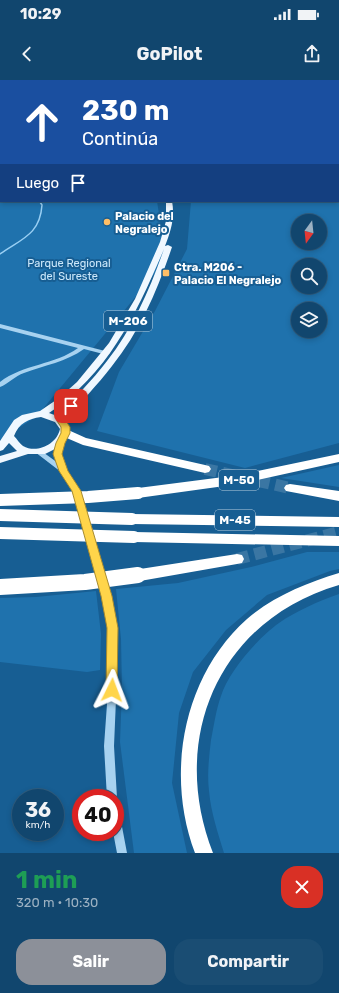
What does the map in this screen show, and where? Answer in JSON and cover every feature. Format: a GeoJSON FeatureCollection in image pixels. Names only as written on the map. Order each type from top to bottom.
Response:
{"type":"FeatureCollection","features":[{"type":"Feature","properties":{"kind":"highway"},"geometry":{"type":"LineString","coordinates":[[63,438],[83,441],[205,469]]}},
{"type":"Feature","properties":{"kind":"highway","name":"M-50"},"geometry":{"type":"LineString","coordinates":[[0,500],[88,497],[213,484],[268,475],[339,458]]}},
{"type":"Feature","properties":{"kind":"highway"},"geometry":{"type":"LineString","coordinates":[[290,488],[339,496]]}},
{"type":"Feature","properties":{"kind":"highway","name":"M-45"},"geometry":{"type":"LineString","coordinates":[[0,515],[132,519],[339,522]]}},
{"type":"Feature","properties":{"kind":"highway","name":"M-45"},"geometry":{"type":"LineString","coordinates":[[0,533],[134,538],[339,541]]}},
{"type":"Feature","properties":{"kind":"highway"},"geometry":{"type":"LineString","coordinates":[[0,587],[85,582],[140,575],[237,559]]}},
{"type":"Feature","properties":{"kind":"highway"},"geometry":{"type":"LineString","coordinates":[[204,853],[195,827],[188,762],[192,729],[200,699],[210,677],[234,641],[250,625],[276,605],[310,588],[339,579]]}},
{"type":"Feature","properties":{"kind":"main road","name":"M-206"},"geometry":{"type":"LineString","coordinates":[[0,448],[9,437],[12,428],[19,420],[28,416],[42,414],[65,397],[86,378],[106,354],[132,315],[149,280],[168,225],[170,209],[169,202]]}},
{"type":"Feature","properties":{"kind":"main road","name":"M-206"},"geometry":{"type":"LineString","coordinates":[[62,421],[71,406],[116,356],[138,320],[160,272],[175,225],[176,202]]}},
{"type":"Feature","properties":{"kind":"main road"},"geometry":{"type":"LineString","coordinates":[[9,437],[13,445],[27,451],[38,452],[50,449],[63,438],[66,427],[62,421],[54,416],[42,414]]}},
{"type":"Feature","properties":{"kind":"main road"},"geometry":{"type":"LineString","coordinates":[[0,460],[27,451]]}},
{"type":"Feature","properties":{"kind":"street"},"geometry":{"type":"LineString","coordinates":[[0,326],[106,354]]}},
{"type":"Feature","properties":{"kind":"street"},"geometry":{"type":"LineString","coordinates":[[0,385],[20,371],[74,356],[82,347]]}},
{"type":"Feature","properties":{"kind":"street"},"geometry":{"type":"LineString","coordinates":[[63,438],[58,454],[64,471],[76,491],[86,520],[106,596],[112,628],[112,676],[108,746],[111,789]]}},
{"type":"Feature","properties":{"kind":"street"},"geometry":{"type":"LineString","coordinates":[[38,452],[49,458],[64,471]]}},
{"type":"Feature","properties":{"kind":"street"},"geometry":{"type":"LineString","coordinates":[[120,841],[122,853]]}},
{"type":"Feature","properties":{"kind":"green space","name":"Parque Regional del Sureste"},"geometry":{"type":"Polygon","coordinates":[[[0,202],[157,202],[166,260],[37,416],[0,440],[0,202]]]}},
{"type":"Feature","properties":{"kind":"green space"},"geometry":{"type":"Polygon","coordinates":[[[191,202],[339,202],[339,443],[245,468],[97,431],[119,372],[155,311],[187,249],[191,202]]]}},
{"type":"Feature","properties":{"kind":"green space"},"geometry":{"type":"Polygon","coordinates":[[[339,465],[339,487],[281,478],[339,465]]]}},
{"type":"Feature","properties":{"kind":"green space"},"geometry":{"type":"Polygon","coordinates":[[[307,552],[339,552],[339,569],[267,595],[226,630],[193,672],[179,713],[172,783],[187,853],[134,853],[120,742],[122,690],[121,639],[116,589],[178,583],[251,567],[307,552]]]}},
{"type":"Feature","properties":{"kind":"green space"},"geometry":{"type":"Polygon","coordinates":[[[96,591],[101,634],[100,670],[87,672],[0,662],[0,598],[36,597],[96,591]]]}},
{"type":"Feature","properties":{"kind":"green space"},"geometry":{"type":"Polygon","coordinates":[[[339,594],[339,853],[224,853],[211,807],[208,778],[211,740],[221,696],[230,676],[237,666],[262,637],[271,629],[300,610],[339,594]]]}},
{"type":"Feature","properties":{"kind":"waterway"},"geometry":{"type":"LineString","coordinates":[[0,254],[22,240],[33,230],[38,223],[42,205],[40,202]]}},
{"type":"Feature","properties":{"kind":"tunnel"},"geometry":{"type":"LineString","coordinates":[[205,469],[290,488]]}},
{"type":"Feature","properties":{"kind":"tunnel"},"geometry":{"type":"LineString","coordinates":[[237,559],[339,532]]}},
{"type":"Feature","properties":{"kind":"place","name":"Palacio del Negralejo"},"geometry":{"type":"Point","coordinates":[107,222]}},
{"type":"Feature","properties":{"kind":"place","name":"Ctra. M206 - Palacio El Negralejo"},"geometry":{"type":"Point","coordinates":[166,273]}},
{"type":"Feature","properties":{"kind":"route"},"geometry":{"type":"LineString","coordinates":[[71,406],[62,421],[66,427],[66,433],[60,443],[58,454],[64,471],[76,491],[86,520],[106,596],[112,628],[112,690]]}}]}
